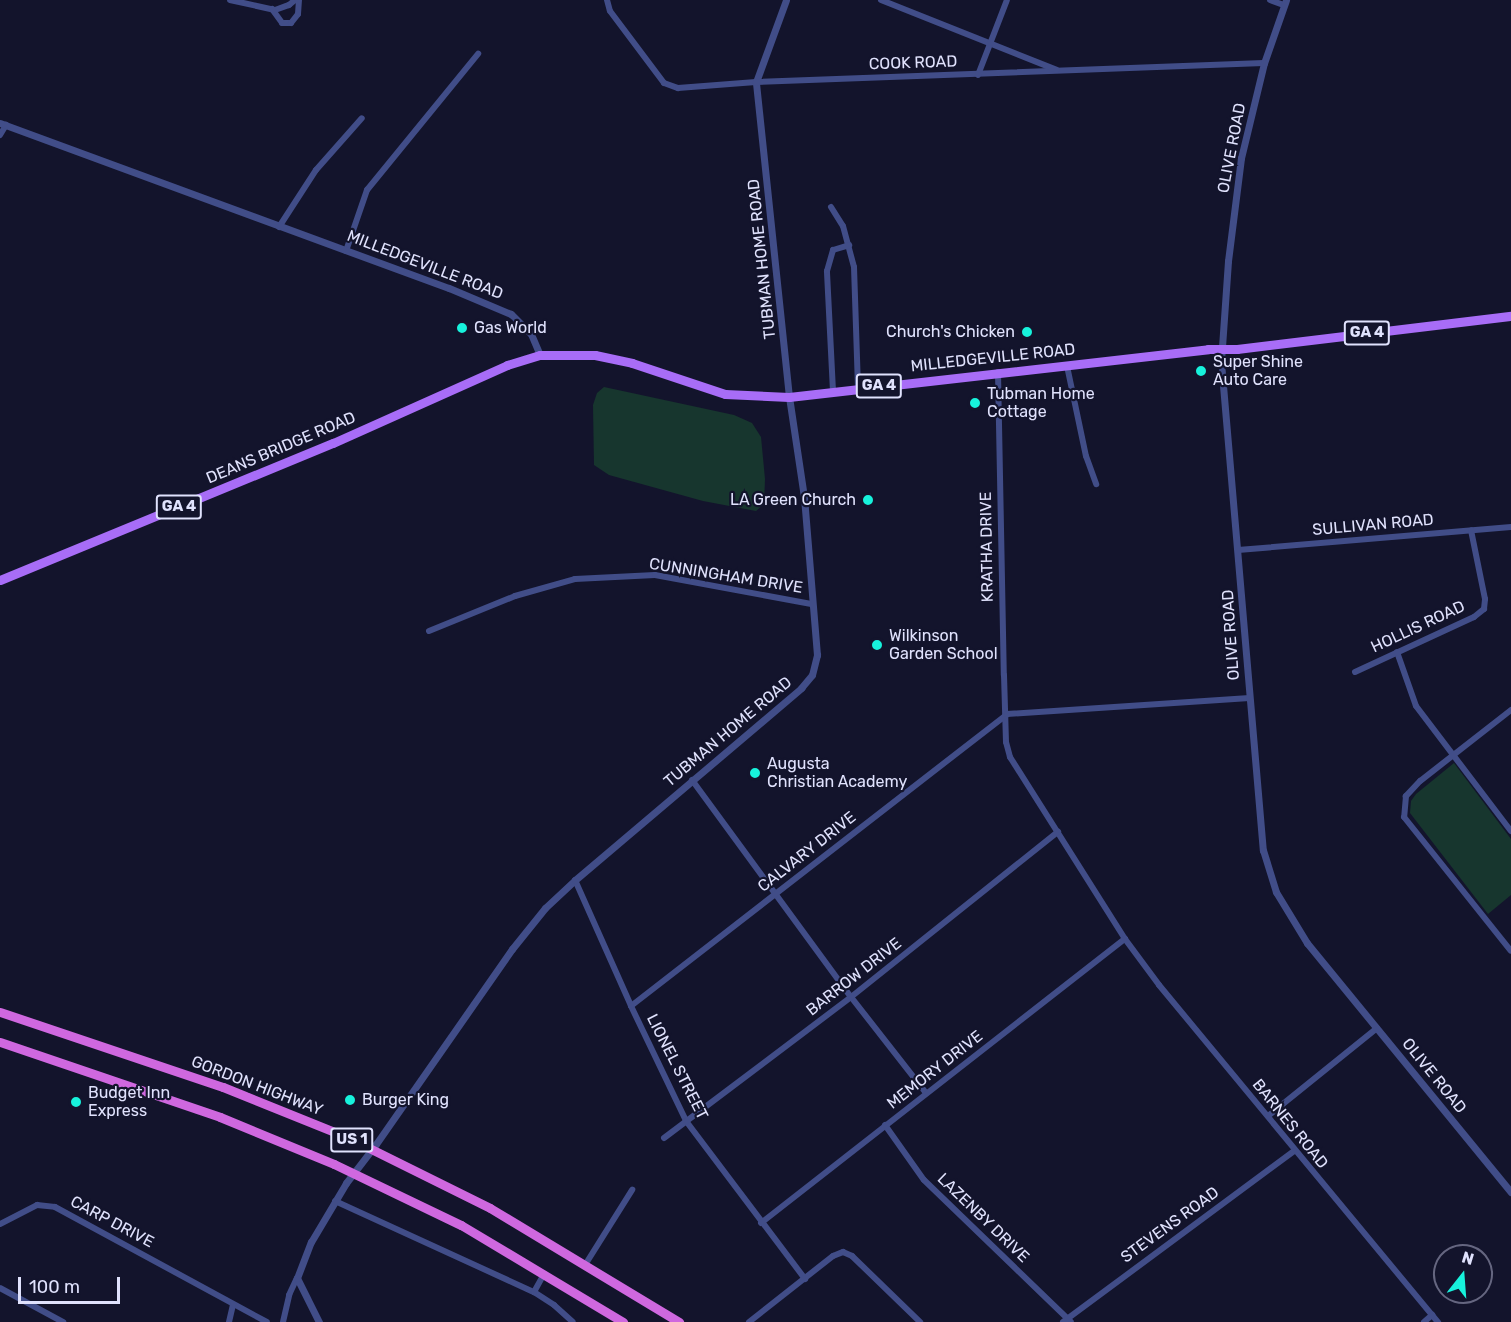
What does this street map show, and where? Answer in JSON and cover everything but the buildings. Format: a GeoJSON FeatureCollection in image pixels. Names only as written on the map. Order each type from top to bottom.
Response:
{"type":"FeatureCollection","features":[{"type":"Feature","properties":{"kind":"highway","name":"GORDON HIGHWAY"},"geometry":{"type":"LineString","coordinates":[[0,1011],[246,1096],[372,1149],[471,1197],[679,1322]]}},
{"type":"Feature","properties":{"kind":"highway","name":"US 1"},"geometry":{"type":"LineString","coordinates":[[0,1042],[220,1116],[354,1173],[461,1225],[623,1322]]}},
{"type":"Feature","properties":{"kind":"main road","name":"MILLEDGEVILLE ROAD"},"geometry":{"type":"LineString","coordinates":[[540,355],[595,356],[632,363],[725,394],[789,397],[1511,316]]}},
{"type":"Feature","properties":{"kind":"main road","name":"DEANS BRIDGE ROAD"},"geometry":{"type":"LineString","coordinates":[[0,580],[333,443],[507,365],[540,355]]}},
{"type":"Feature","properties":{"kind":"street"},"geometry":{"type":"LineString","coordinates":[[230,0],[272,9],[289,5],[297,0],[298,14],[291,23],[282,23],[272,9]]}},
{"type":"Feature","properties":{"kind":"street","name":"COOK ROAD"},"geometry":{"type":"LineString","coordinates":[[607,0],[610,11],[664,83],[678,88],[756,82],[1264,63]]}},
{"type":"Feature","properties":{"kind":"street","name":"TUBMAN HOME ROAD"},"geometry":{"type":"LineString","coordinates":[[297,1278],[304,1256],[335,1201],[512,949],[545,908],[801,688],[812,675],[817,655],[804,497],[789,397],[756,82],[786,0]]}},
{"type":"Feature","properties":{"kind":"street"},"geometry":{"type":"LineString","coordinates":[[881,0],[1060,72]]}},
{"type":"Feature","properties":{"kind":"street"},"geometry":{"type":"LineString","coordinates":[[978,75],[1007,0]]}},
{"type":"Feature","properties":{"kind":"street"},"geometry":{"type":"LineString","coordinates":[[1270,0],[1285,3]]}},
{"type":"Feature","properties":{"kind":"street","name":"OLIVE ROAD"},"geometry":{"type":"LineString","coordinates":[[1285,3],[1264,63],[1241,158],[1234,207],[1221,362],[1261,837],[1276,892],[1307,943],[1511,1192]]}},
{"type":"Feature","properties":{"kind":"street"},"geometry":{"type":"LineString","coordinates":[[346,251],[367,190],[478,54]]}},
{"type":"Feature","properties":{"kind":"street"},"geometry":{"type":"LineString","coordinates":[[279,227],[316,170],[362,118]]}},
{"type":"Feature","properties":{"kind":"street"},"geometry":{"type":"LineString","coordinates":[[0,135],[3,124]]}},
{"type":"Feature","properties":{"kind":"street","name":"MILLEDGEVILLE ROAD"},"geometry":{"type":"LineString","coordinates":[[3,124],[449,288],[511,314],[531,334],[540,355]]}},
{"type":"Feature","properties":{"kind":"street"},"geometry":{"type":"LineString","coordinates":[[831,207],[843,226],[849,245],[857,300],[858,388]]}},
{"type":"Feature","properties":{"kind":"street"},"geometry":{"type":"LineString","coordinates":[[833,391],[827,271],[833,250],[849,245]]}},
{"type":"Feature","properties":{"kind":"street"},"geometry":{"type":"LineString","coordinates":[[1067,366],[1086,456],[1096,484]]}},
{"type":"Feature","properties":{"kind":"street","name":"KRATHA DRIVE"},"geometry":{"type":"LineString","coordinates":[[998,372],[999,509],[1007,714],[1006,742],[1010,757],[1125,939]]}},
{"type":"Feature","properties":{"kind":"street","name":"SULLIVAN ROAD"},"geometry":{"type":"LineString","coordinates":[[1238,549],[1511,527]]}},
{"type":"Feature","properties":{"kind":"street","name":"HOLLIS ROAD"},"geometry":{"type":"LineString","coordinates":[[1355,672],[1474,617],[1484,609],[1485,599],[1471,531]]}},
{"type":"Feature","properties":{"kind":"street","name":"CUNNINGHAM DRIVE"},"geometry":{"type":"LineString","coordinates":[[429,631],[516,596],[575,579],[656,575],[811,604]]}},
{"type":"Feature","properties":{"kind":"street"},"geometry":{"type":"LineString","coordinates":[[1397,652],[1416,706],[1455,755],[1463,771],[1511,831]]}},
{"type":"Feature","properties":{"kind":"street"},"geometry":{"type":"LineString","coordinates":[[1007,714],[1249,698]]}},
{"type":"Feature","properties":{"kind":"street"},"geometry":{"type":"LineString","coordinates":[[1511,710],[1420,782],[1406,796],[1404,817],[1511,951]]}},
{"type":"Feature","properties":{"kind":"street","name":"CALVARY DRIVE"},"geometry":{"type":"LineString","coordinates":[[631,1006],[1007,714]]}},
{"type":"Feature","properties":{"kind":"street"},"geometry":{"type":"LineString","coordinates":[[692,780],[777,893],[851,998],[926,1093]]}},
{"type":"Feature","properties":{"kind":"street","name":"BARROW DRIVE"},"geometry":{"type":"LineString","coordinates":[[664,1138],[851,998],[1058,832]]}},
{"type":"Feature","properties":{"kind":"street","name":"LIONEL STREET"},"geometry":{"type":"LineString","coordinates":[[575,880],[631,1006],[686,1121],[805,1279]]}},
{"type":"Feature","properties":{"kind":"street","name":"MEMORY DRIVE"},"geometry":{"type":"LineString","coordinates":[[761,1223],[1125,939]]}},
{"type":"Feature","properties":{"kind":"street","name":"BARNES ROAD"},"geometry":{"type":"LineString","coordinates":[[1125,939],[1181,1013],[1438,1322]]}},
{"type":"Feature","properties":{"kind":"street"},"geometry":{"type":"LineString","coordinates":[[1268,1116],[1377,1028]]}},
{"type":"Feature","properties":{"kind":"street","name":"LAZENBY DRIVE"},"geometry":{"type":"LineString","coordinates":[[885,1125],[924,1180],[1068,1321]]}},
{"type":"Feature","properties":{"kind":"street","name":"STEVENS ROAD"},"geometry":{"type":"LineString","coordinates":[[1068,1321],[1294,1151]]}},
{"type":"Feature","properties":{"kind":"street"},"geometry":{"type":"LineString","coordinates":[[585,1264],[632,1190]]}},
{"type":"Feature","properties":{"kind":"street"},"geometry":{"type":"LineString","coordinates":[[335,1201],[534,1292],[554,1305],[573,1322]]}},
{"type":"Feature","properties":{"kind":"street","name":"CARP DRIVE"},"geometry":{"type":"LineString","coordinates":[[0,1224],[37,1205],[55,1207],[267,1322]]}},
{"type":"Feature","properties":{"kind":"street"},"geometry":{"type":"LineString","coordinates":[[749,1322],[837,1254],[849,1253],[920,1322]]}},
{"type":"Feature","properties":{"kind":"street"},"geometry":{"type":"LineString","coordinates":[[534,1292],[544,1274]]}},
{"type":"Feature","properties":{"kind":"street"},"geometry":{"type":"LineString","coordinates":[[283,1322],[289,1295],[297,1278]]}},
{"type":"Feature","properties":{"kind":"street"},"geometry":{"type":"LineString","coordinates":[[297,1278],[319,1322]]}},
{"type":"Feature","properties":{"kind":"street"},"geometry":{"type":"LineString","coordinates":[[0,1288],[63,1322]]}},
{"type":"Feature","properties":{"kind":"street"},"geometry":{"type":"LineString","coordinates":[[229,1322],[233,1304]]}},
{"type":"Feature","properties":{"kind":"street"},"geometry":{"type":"LineString","coordinates":[[1424,1322],[1432,1315]]}},
{"type":"Feature","properties":{"kind":"green space"},"geometry":{"type":"Polygon","coordinates":[[[604,387],[734,415],[752,423],[761,437],[765,479],[764,504],[756,511],[703,501],[609,475],[594,465],[593,405],[597,393],[604,387]]]}},
{"type":"Feature","properties":{"kind":"green space"},"geometry":{"type":"Polygon","coordinates":[[[1454,763],[1511,839],[1511,895],[1488,914],[1410,813],[1411,801],[1416,794],[1454,763]]]}},
{"type":"Feature","properties":{"kind":"place","name":"Gas World"},"geometry":{"type":"Point","coordinates":[462,328]}},
{"type":"Feature","properties":{"kind":"place","name":"Church's Chicken"},"geometry":{"type":"Point","coordinates":[1027,332]}},
{"type":"Feature","properties":{"kind":"place","name":"Super Shine Auto Care"},"geometry":{"type":"Point","coordinates":[1201,371]}},
{"type":"Feature","properties":{"kind":"place","name":"Tubman Home Cottage"},"geometry":{"type":"Point","coordinates":[975,403]}},
{"type":"Feature","properties":{"kind":"place","name":"LA Green Church"},"geometry":{"type":"Point","coordinates":[868,500]}},
{"type":"Feature","properties":{"kind":"place","name":"Wilkinson Garden School"},"geometry":{"type":"Point","coordinates":[877,645]}},
{"type":"Feature","properties":{"kind":"place","name":"Augusta Christian Academy"},"geometry":{"type":"Point","coordinates":[755,773]}},
{"type":"Feature","properties":{"kind":"place","name":"Burger King"},"geometry":{"type":"Point","coordinates":[350,1100]}},
{"type":"Feature","properties":{"kind":"place","name":"Budget Inn Express"},"geometry":{"type":"Point","coordinates":[76,1102]}}]}
